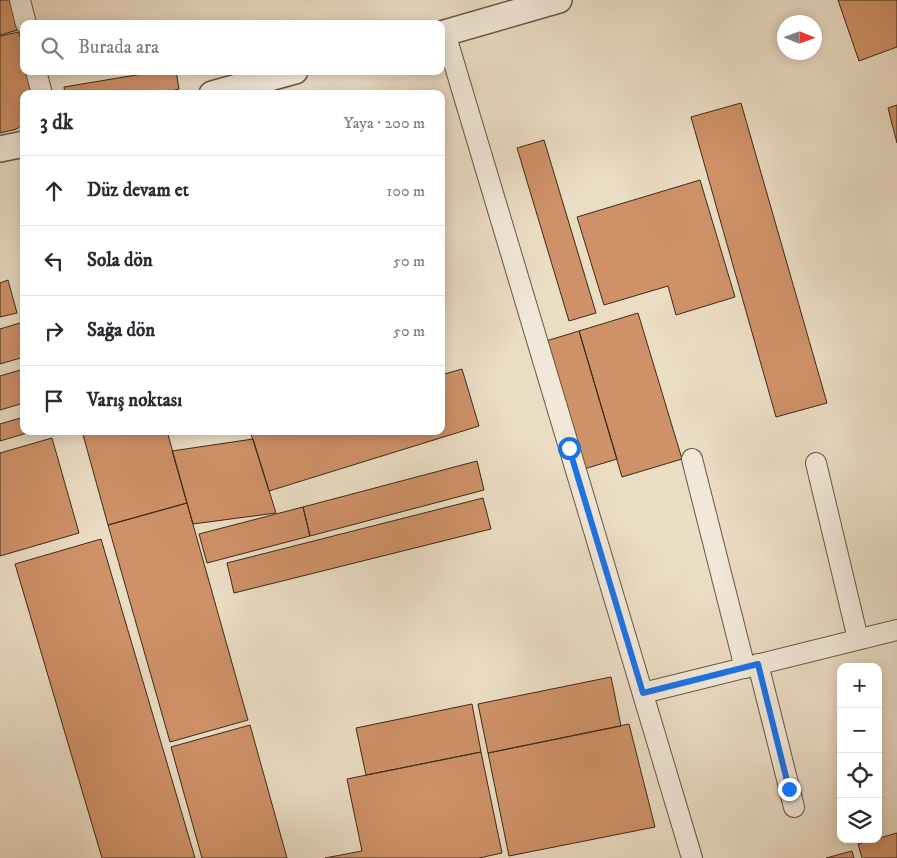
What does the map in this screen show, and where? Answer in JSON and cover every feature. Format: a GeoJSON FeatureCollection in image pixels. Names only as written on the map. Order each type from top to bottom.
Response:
{"type":"FeatureCollection","features":[{"type":"Feature","properties":{"kind":"street"},"geometry":{"type":"LineString","coordinates":[[20,0],[25,20]]}},
{"type":"Feature","properties":{"kind":"street"},"geometry":{"type":"LineString","coordinates":[[445,33],[559,0]]}},
{"type":"Feature","properties":{"kind":"street"},"geometry":{"type":"LineString","coordinates":[[445,41],[692,858]]}},
{"type":"Feature","properties":{"kind":"street"},"geometry":{"type":"LineString","coordinates":[[37,75],[41,90]]}},
{"type":"Feature","properties":{"kind":"street"},"geometry":{"type":"LineString","coordinates":[[226,90],[280,75]]}},
{"type":"Feature","properties":{"kind":"street"},"geometry":{"type":"LineString","coordinates":[[0,149],[20,145]]}},
{"type":"Feature","properties":{"kind":"street"},"geometry":{"type":"LineString","coordinates":[[692,459],[751,666],[794,807]]}},
{"type":"Feature","properties":{"kind":"street"},"geometry":{"type":"LineString","coordinates":[[816,463],[858,639]]}},
{"type":"Feature","properties":{"kind":"street"},"geometry":{"type":"LineString","coordinates":[[643,693],[897,630]]}},
{"type":"Feature","properties":{"kind":"building"},"geometry":{"type":"Polygon","coordinates":[[[0,0],[11,0],[18,30],[0,35],[0,0]]]}},
{"type":"Feature","properties":{"kind":"building"},"geometry":{"type":"Polygon","coordinates":[[[838,0],[897,0],[897,47],[859,61],[838,0]]]}},
{"type":"Feature","properties":{"kind":"building"},"geometry":{"type":"Polygon","coordinates":[[[19,32],[20,75],[29,75],[31,90],[20,90],[20,126],[17,129],[0,133],[0,36],[19,32]]]}},
{"type":"Feature","properties":{"kind":"building"},"geometry":{"type":"Polygon","coordinates":[[[136,75],[177,75],[179,89],[64,90],[64,87],[136,75]]]}},
{"type":"Feature","properties":{"kind":"building"},"geometry":{"type":"Polygon","coordinates":[[[741,103],[827,403],[776,417],[691,117],[741,103]]]}},
{"type":"Feature","properties":{"kind":"building"},"geometry":{"type":"Polygon","coordinates":[[[897,105],[897,143],[888,108],[897,105]]]}},
{"type":"Feature","properties":{"kind":"building"},"geometry":{"type":"Polygon","coordinates":[[[544,140],[596,313],[569,321],[517,148],[544,140]]]}},
{"type":"Feature","properties":{"kind":"building"},"geometry":{"type":"Polygon","coordinates":[[[700,180],[735,297],[676,315],[668,286],[604,305],[577,217],[700,180]]]}},
{"type":"Feature","properties":{"kind":"building"},"geometry":{"type":"Polygon","coordinates":[[[8,280],[17,313],[0,317],[0,283],[8,280]]]}},
{"type":"Feature","properties":{"kind":"building"},"geometry":{"type":"Polygon","coordinates":[[[638,313],[682,459],[622,477],[579,331],[638,313]]]}},
{"type":"Feature","properties":{"kind":"building"},"geometry":{"type":"Polygon","coordinates":[[[20,323],[20,358],[0,364],[0,329],[20,323]]]}},
{"type":"Feature","properties":{"kind":"building"},"geometry":{"type":"Polygon","coordinates":[[[579,331],[617,459],[584,469],[546,341],[579,331]]]}},
{"type":"Feature","properties":{"kind":"building"},"geometry":{"type":"Polygon","coordinates":[[[462,369],[479,426],[269,491],[251,435],[445,435],[445,374],[462,369]]]}},
{"type":"Feature","properties":{"kind":"building"},"geometry":{"type":"Polygon","coordinates":[[[20,370],[20,404],[0,410],[0,376],[20,370]]]}},
{"type":"Feature","properties":{"kind":"building"},"geometry":{"type":"Polygon","coordinates":[[[20,418],[20,435],[0,441],[0,424],[20,418]]]}},
{"type":"Feature","properties":{"kind":"building"},"geometry":{"type":"Polygon","coordinates":[[[83,435],[168,435],[187,503],[108,525],[83,435]]]}},
{"type":"Feature","properties":{"kind":"building"},"geometry":{"type":"Polygon","coordinates":[[[52,438],[79,533],[0,556],[0,453],[52,438]]]}},
{"type":"Feature","properties":{"kind":"building"},"geometry":{"type":"Polygon","coordinates":[[[253,439],[276,513],[193,524],[172,451],[253,439]]]}},
{"type":"Feature","properties":{"kind":"building"},"geometry":{"type":"Polygon","coordinates":[[[477,461],[484,490],[310,536],[303,507],[477,461]]]}},
{"type":"Feature","properties":{"kind":"building"},"geometry":{"type":"Polygon","coordinates":[[[483,498],[491,529],[234,593],[227,563],[483,498]]]}},
{"type":"Feature","properties":{"kind":"building"},"geometry":{"type":"Polygon","coordinates":[[[187,503],[248,720],[170,742],[108,525],[187,503]]]}},
{"type":"Feature","properties":{"kind":"building"},"geometry":{"type":"Polygon","coordinates":[[[303,507],[310,536],[207,563],[199,534],[303,507]]]}},
{"type":"Feature","properties":{"kind":"building"},"geometry":{"type":"Polygon","coordinates":[[[101,539],[195,858],[102,858],[15,564],[101,539]]]}},
{"type":"Feature","properties":{"kind":"building"},"geometry":{"type":"Polygon","coordinates":[[[611,677],[621,726],[488,753],[478,704],[611,677]]]}},
{"type":"Feature","properties":{"kind":"building"},"geometry":{"type":"Polygon","coordinates":[[[472,704],[481,752],[366,775],[356,728],[472,704]]]}},
{"type":"Feature","properties":{"kind":"building"},"geometry":{"type":"Polygon","coordinates":[[[629,724],[655,827],[509,856],[488,753],[629,724]]]}},
{"type":"Feature","properties":{"kind":"building"},"geometry":{"type":"Polygon","coordinates":[[[250,725],[287,858],[202,858],[171,747],[250,725]]]}},
{"type":"Feature","properties":{"kind":"building"},"geometry":{"type":"Polygon","coordinates":[[[481,752],[502,853],[479,858],[325,858],[362,851],[347,779],[481,752]]]}},
{"type":"Feature","properties":{"kind":"building"},"geometry":{"type":"Polygon","coordinates":[[[897,833],[897,858],[862,858],[858,844],[882,843],[882,837],[897,833]]]}},
{"type":"Feature","properties":{"kind":"building"},"geometry":{"type":"Polygon","coordinates":[[[852,851],[854,858],[826,858],[852,851]]]}},
{"type":"Feature","properties":{"kind":"route"},"geometry":{"type":"LineString","coordinates":[[569,448],[643,693],[758,664],[789,789]]}}]}
